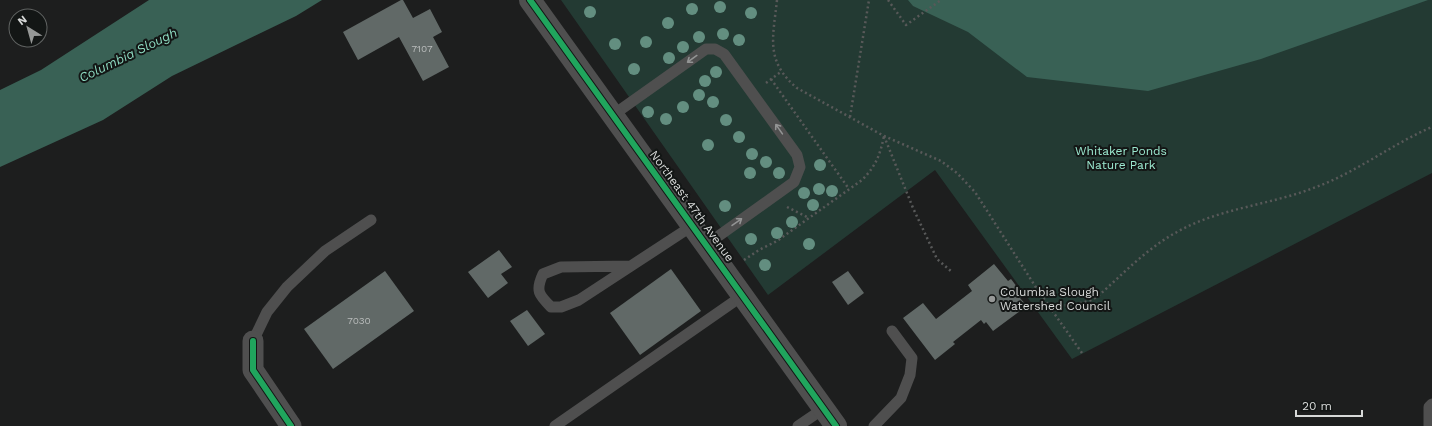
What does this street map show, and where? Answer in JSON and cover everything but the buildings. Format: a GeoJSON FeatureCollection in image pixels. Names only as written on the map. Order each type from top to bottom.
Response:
{"type":"FeatureCollection","features":[{"type":"Feature","properties":{"kind":"street","name":"Northeast 47th Avenue"},"geometry":{"type":"LineString","coordinates":[[530,0],[836,426]]}},
{"type":"Feature","properties":{"kind":"street"},"geometry":{"type":"LineString","coordinates":[[253,341],[253,370],[291,426]]}},
{"type":"Feature","properties":{"kind":"lane"},"geometry":{"type":"LineString","coordinates":[[613,116],[706,49],[715,49],[724,54],[797,154],[800,167],[794,182],[706,245]]}},
{"type":"Feature","properties":{"kind":"lane"},"geometry":{"type":"LineString","coordinates":[[253,341],[267,312],[287,287],[325,251],[371,220]]}},
{"type":"Feature","properties":{"kind":"lane"},"geometry":{"type":"LineString","coordinates":[[630,266],[561,267],[543,274],[538,285],[540,297],[551,307],[561,307],[579,300],[692,226]]}},
{"type":"Feature","properties":{"kind":"lane"},"geometry":{"type":"LineString","coordinates":[[555,426],[742,296]]}},
{"type":"Feature","properties":{"kind":"lane"},"geometry":{"type":"LineString","coordinates":[[874,426],[901,398],[910,376],[912,358],[892,331]]}},
{"type":"Feature","properties":{"kind":"lane"},"geometry":{"type":"LineString","coordinates":[[1429,426],[1429,407],[1432,404]]}},
{"type":"Feature","properties":{"kind":"lane"},"geometry":{"type":"LineString","coordinates":[[798,426],[823,409]]}},
{"type":"Feature","properties":{"kind":"path"},"geometry":{"type":"LineString","coordinates":[[777,0],[773,37],[774,56],[777,65],[789,81],[798,88],[884,136],[941,161],[957,173],[974,192],[1050,308],[1082,353]]}},
{"type":"Feature","properties":{"kind":"path"},"geometry":{"type":"LineString","coordinates":[[850,117],[869,0]]}},
{"type":"Feature","properties":{"kind":"path"},"geometry":{"type":"LineString","coordinates":[[888,0],[906,25],[941,0]]}},
{"type":"Feature","properties":{"kind":"path"},"geometry":{"type":"LineString","coordinates":[[772,79],[849,189]]}},
{"type":"Feature","properties":{"kind":"path"},"geometry":{"type":"LineString","coordinates":[[1050,308],[1079,304],[1092,300],[1156,246],[1177,231],[1210,218],[1316,188],[1361,166],[1432,127]]}},
{"type":"Feature","properties":{"kind":"path"},"geometry":{"type":"LineString","coordinates":[[726,273],[749,256],[777,241],[869,174],[878,161],[884,136]]}},
{"type":"Feature","properties":{"kind":"path"},"geometry":{"type":"LineString","coordinates":[[884,136],[913,208],[937,260],[952,272]]}},
{"type":"Feature","properties":{"kind":"path"},"geometry":{"type":"LineString","coordinates":[[771,199],[809,218]]}},
{"type":"Feature","properties":{"kind":"green space","name":"Whitaker Ponds Nature Park"},"geometry":{"type":"Polygon","coordinates":[[[561,0],[1432,0],[1432,173],[1072,359],[935,170],[768,295],[561,0]]]}},
{"type":"Feature","properties":{"kind":"water","name":"Columbia Slough"},"geometry":{"type":"Polygon","coordinates":[[[149,0],[322,0],[296,16],[172,76],[103,120],[0,167],[0,90],[41,70],[149,0]]]}},
{"type":"Feature","properties":{"kind":"water"},"geometry":{"type":"Polygon","coordinates":[[[908,0],[1428,0],[1261,59],[1148,91],[1027,77],[968,32],[913,6],[908,0]]]}},
{"type":"Feature","properties":{"kind":"cycle path"},"geometry":{"type":"LineString","coordinates":[[530,0],[836,426]]}},
{"type":"Feature","properties":{"kind":"cycle path"},"geometry":{"type":"LineString","coordinates":[[253,341],[253,370],[291,426]]}},
{"type":"Feature","properties":{"kind":"place","name":"Columbia Slough Watershed Council"},"geometry":{"type":"Point","coordinates":[992,299]}}]}
